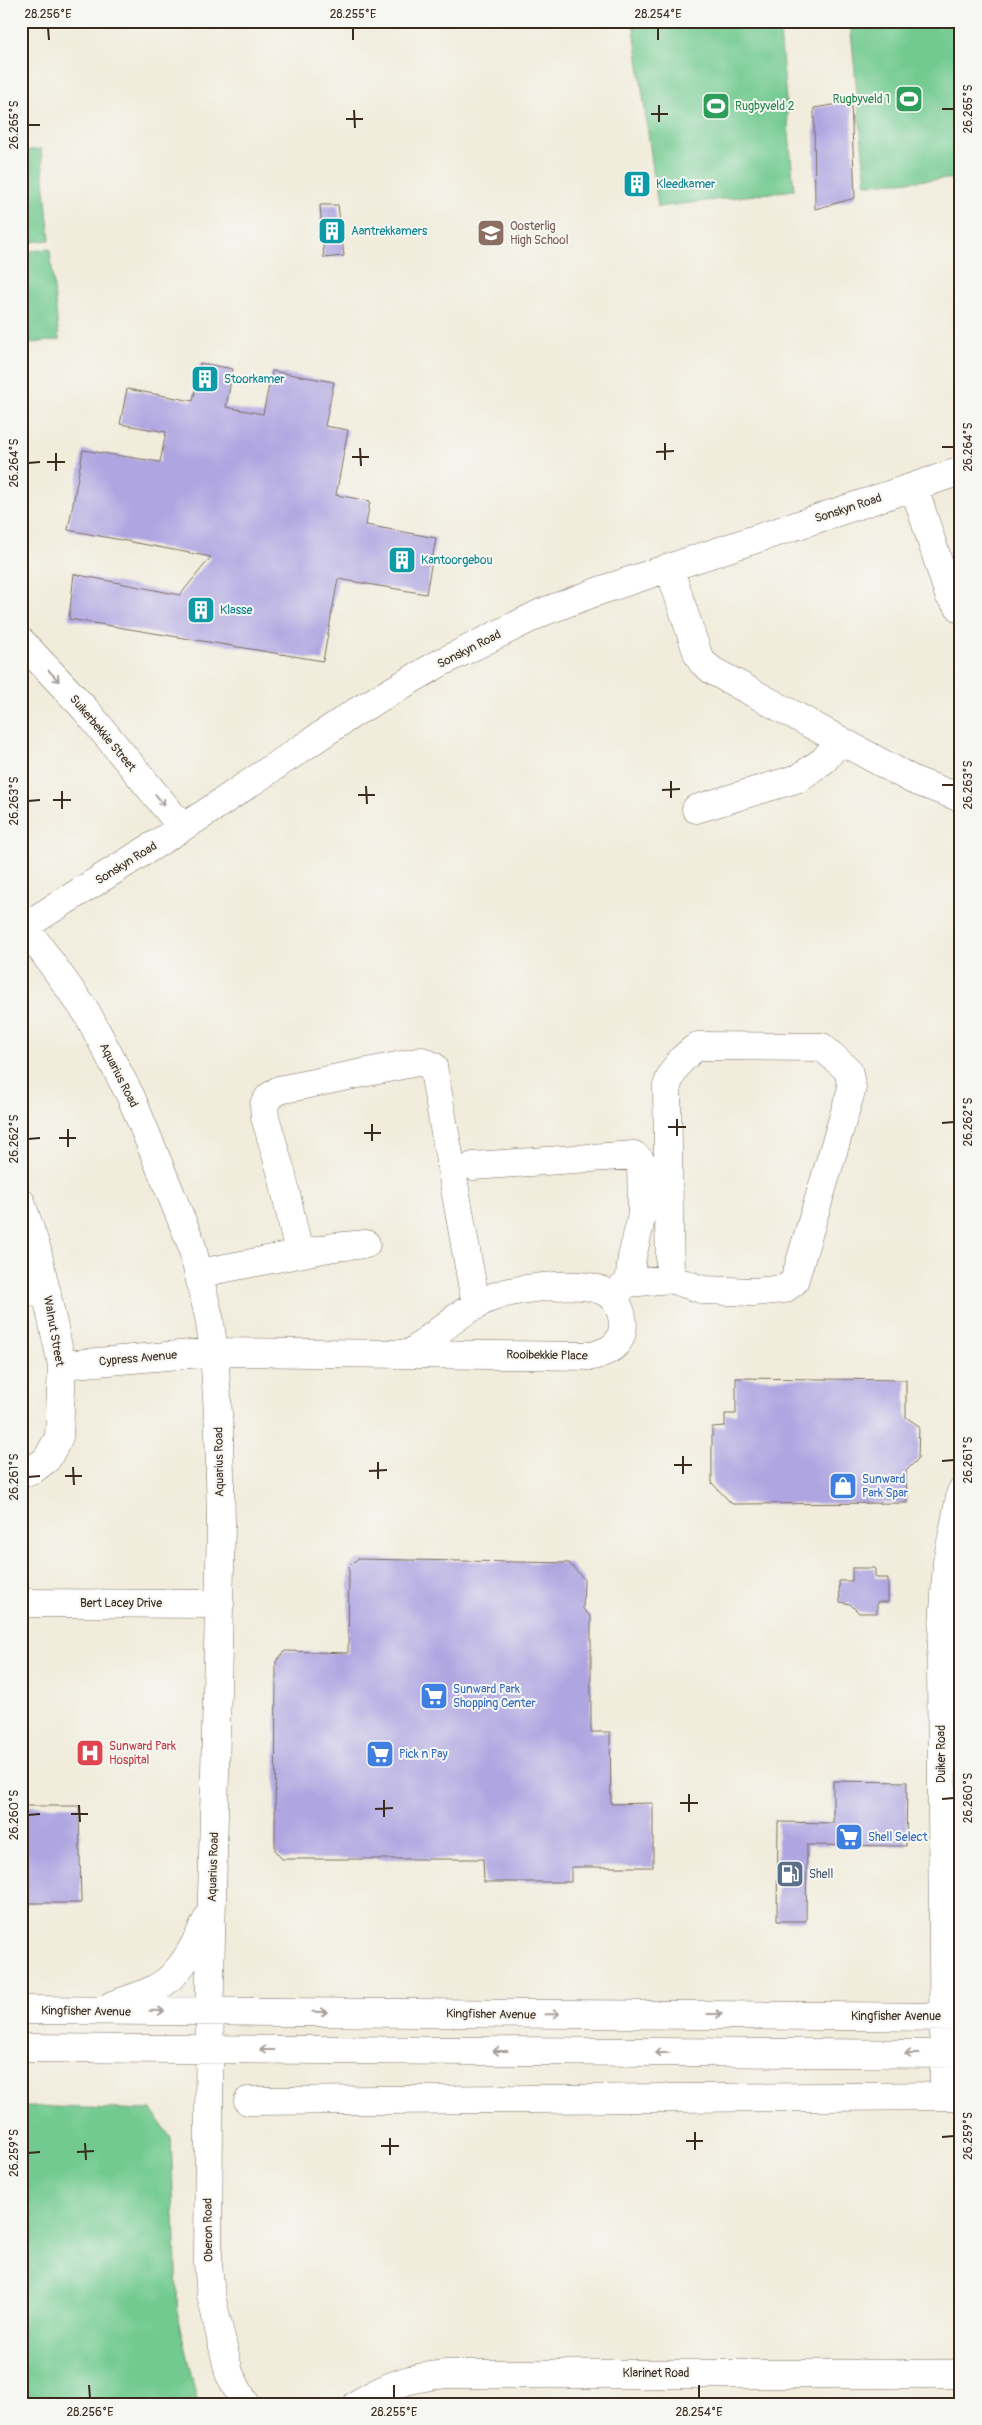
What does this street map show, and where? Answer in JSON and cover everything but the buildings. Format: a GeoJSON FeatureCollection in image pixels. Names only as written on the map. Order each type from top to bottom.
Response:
{"type":"FeatureCollection","features":[{"type":"Feature","properties":{"kind":"street","name":"Sonskyn Road"},"geometry":{"type":"LineString","coordinates":[[23,924],[182,827],[354,712],[440,663],[543,612],[669,567],[961,471]]}},
{"type":"Feature","properties":{"kind":"street"},"geometry":{"type":"LineString","coordinates":[[914,487],[949,595],[961,609]]}},
{"type":"Feature","properties":{"kind":"street"},"geometry":{"type":"LineString","coordinates":[[669,567],[702,662],[713,672],[914,780],[961,798]]}},
{"type":"Feature","properties":{"kind":"street","name":"Suikerbekkie Street"},"geometry":{"type":"LineString","coordinates":[[21,641],[85,709],[182,827]]}},
{"type":"Feature","properties":{"kind":"street"},"geometry":{"type":"LineString","coordinates":[[696,809],[800,778],[824,760],[840,740]]}},
{"type":"Feature","properties":{"kind":"street","name":"Aquarius Road"},"geometry":{"type":"LineString","coordinates":[[23,924],[86,1013],[131,1097],[191,1243],[200,1273],[214,1352],[219,1439],[220,1604],[212,1911],[211,2049]]}},
{"type":"Feature","properties":{"kind":"street"},"geometry":{"type":"LineString","coordinates":[[411,1353],[476,1306],[504,1293],[553,1288],[590,1287],[620,1289],[670,1279],[704,1290],[753,1292],[784,1289],[794,1282],[852,1088],[848,1070],[822,1047],[698,1046],[684,1056],[672,1072],[666,1086],[670,1279]]}},
{"type":"Feature","properties":{"kind":"street"},"geometry":{"type":"LineString","coordinates":[[299,1254],[282,1175],[265,1117],[264,1106],[269,1097],[279,1090],[428,1062],[433,1066],[476,1306]]}},
{"type":"Feature","properties":{"kind":"street"},"geometry":{"type":"LineString","coordinates":[[473,1166],[634,1155],[639,1157],[641,1161],[642,1216],[632,1257],[620,1289]]}},
{"type":"Feature","properties":{"kind":"street","name":"Walnut Street"},"geometry":{"type":"LineString","coordinates":[[21,1202],[37,1250],[34,1292],[62,1364],[59,1437],[47,1459],[34,1470],[21,1474]]}},
{"type":"Feature","properties":{"kind":"street"},"geometry":{"type":"LineString","coordinates":[[200,1273],[299,1254],[366,1244]]}},
{"type":"Feature","properties":{"kind":"street","name":"Rooibekkie Place"},"geometry":{"type":"LineString","coordinates":[[214,1352],[580,1356],[603,1353],[617,1343],[622,1329],[620,1289]]}},
{"type":"Feature","properties":{"kind":"street","name":"Cypress Avenue"},"geometry":{"type":"LineString","coordinates":[[62,1364],[214,1352]]}},
{"type":"Feature","properties":{"kind":"street","name":"Duiker Road"},"geometry":{"type":"LineString","coordinates":[[952,2096],[952,2016],[941,1659],[952,1612],[947,1562],[961,1492]]}},
{"type":"Feature","properties":{"kind":"street","name":"Bert Lacey Drive"},"geometry":{"type":"LineString","coordinates":[[21,1603],[220,1604]]}},
{"type":"Feature","properties":{"kind":"street"},"geometry":{"type":"LineString","coordinates":[[94,2011],[139,1996],[174,1975],[212,1911]]}},
{"type":"Feature","properties":{"kind":"street","name":"Kingfisher Avenue"},"geometry":{"type":"LineString","coordinates":[[21,2010],[952,2016]]}},
{"type":"Feature","properties":{"kind":"street"},"geometry":{"type":"LineString","coordinates":[[21,2048],[952,2054]]}},
{"type":"Feature","properties":{"kind":"street","name":"Oberon Road"},"geometry":{"type":"LineString","coordinates":[[211,2049],[207,2202],[208,2271],[213,2303],[229,2372],[245,2404]]}},
{"type":"Feature","properties":{"kind":"street"},"geometry":{"type":"LineString","coordinates":[[248,2101],[952,2096]]}},
{"type":"Feature","properties":{"kind":"street","name":"Klarinet Road"},"geometry":{"type":"LineString","coordinates":[[358,2404],[395,2384],[412,2378],[446,2374],[961,2374]]}},
{"type":"Feature","properties":{"kind":"green space","name":"Rugbyveld 2"},"geometry":{"type":"Polygon","coordinates":[[[633,21],[779,21],[794,190],[658,207],[633,21]]]}},
{"type":"Feature","properties":{"kind":"green space","name":"Rugbyveld 1"},"geometry":{"type":"Polygon","coordinates":[[[850,21],[961,21],[961,178],[866,184],[850,21]]]}},
{"type":"Feature","properties":{"kind":"green space"},"geometry":{"type":"Polygon","coordinates":[[[41,149],[50,240],[21,243],[21,151],[41,149]]]}},
{"type":"Feature","properties":{"kind":"green space"},"geometry":{"type":"Polygon","coordinates":[[[50,249],[59,340],[21,344],[21,252],[50,249]]]}},
{"type":"Feature","properties":{"kind":"green space"},"geometry":{"type":"Polygon","coordinates":[[[21,2106],[151,2110],[171,2138],[178,2319],[198,2404],[21,2404],[21,2106]]]}},
{"type":"Feature","properties":{"kind":"place","name":"Rugbyveld 1"},"geometry":{"type":"Point","coordinates":[909,99]}},
{"type":"Feature","properties":{"kind":"place","name":"Rugbyveld 2"},"geometry":{"type":"Point","coordinates":[716,106]}},
{"type":"Feature","properties":{"kind":"place","name":"Kleedkamer"},"geometry":{"type":"Point","coordinates":[637,184]}},
{"type":"Feature","properties":{"kind":"place","name":"Aantrekkamers"},"geometry":{"type":"Point","coordinates":[332,231]}},
{"type":"Feature","properties":{"kind":"place","name":"Oosterlig High School"},"geometry":{"type":"Point","coordinates":[491,233]}},
{"type":"Feature","properties":{"kind":"place","name":"Stoorkamer"},"geometry":{"type":"Point","coordinates":[205,379]}},
{"type":"Feature","properties":{"kind":"place","name":"Kantoorgebou"},"geometry":{"type":"Point","coordinates":[402,560]}},
{"type":"Feature","properties":{"kind":"place","name":"Klasse"},"geometry":{"type":"Point","coordinates":[201,610]}},
{"type":"Feature","properties":{"kind":"place","name":"Sunward Park Spar"},"geometry":{"type":"Point","coordinates":[843,1486]}},
{"type":"Feature","properties":{"kind":"place","name":"Sunward Park Shopping Center"},"geometry":{"type":"Point","coordinates":[434,1696]}},
{"type":"Feature","properties":{"kind":"place","name":"Sunward Park Hospital"},"geometry":{"type":"Point","coordinates":[90,1753]}},
{"type":"Feature","properties":{"kind":"place","name":"Pick n Pay"},"geometry":{"type":"Point","coordinates":[380,1754]}},
{"type":"Feature","properties":{"kind":"place","name":"Shell Select"},"geometry":{"type":"Point","coordinates":[849,1837]}},
{"type":"Feature","properties":{"kind":"place","name":"Shell"},"geometry":{"type":"Point","coordinates":[790,1874]}}]}
